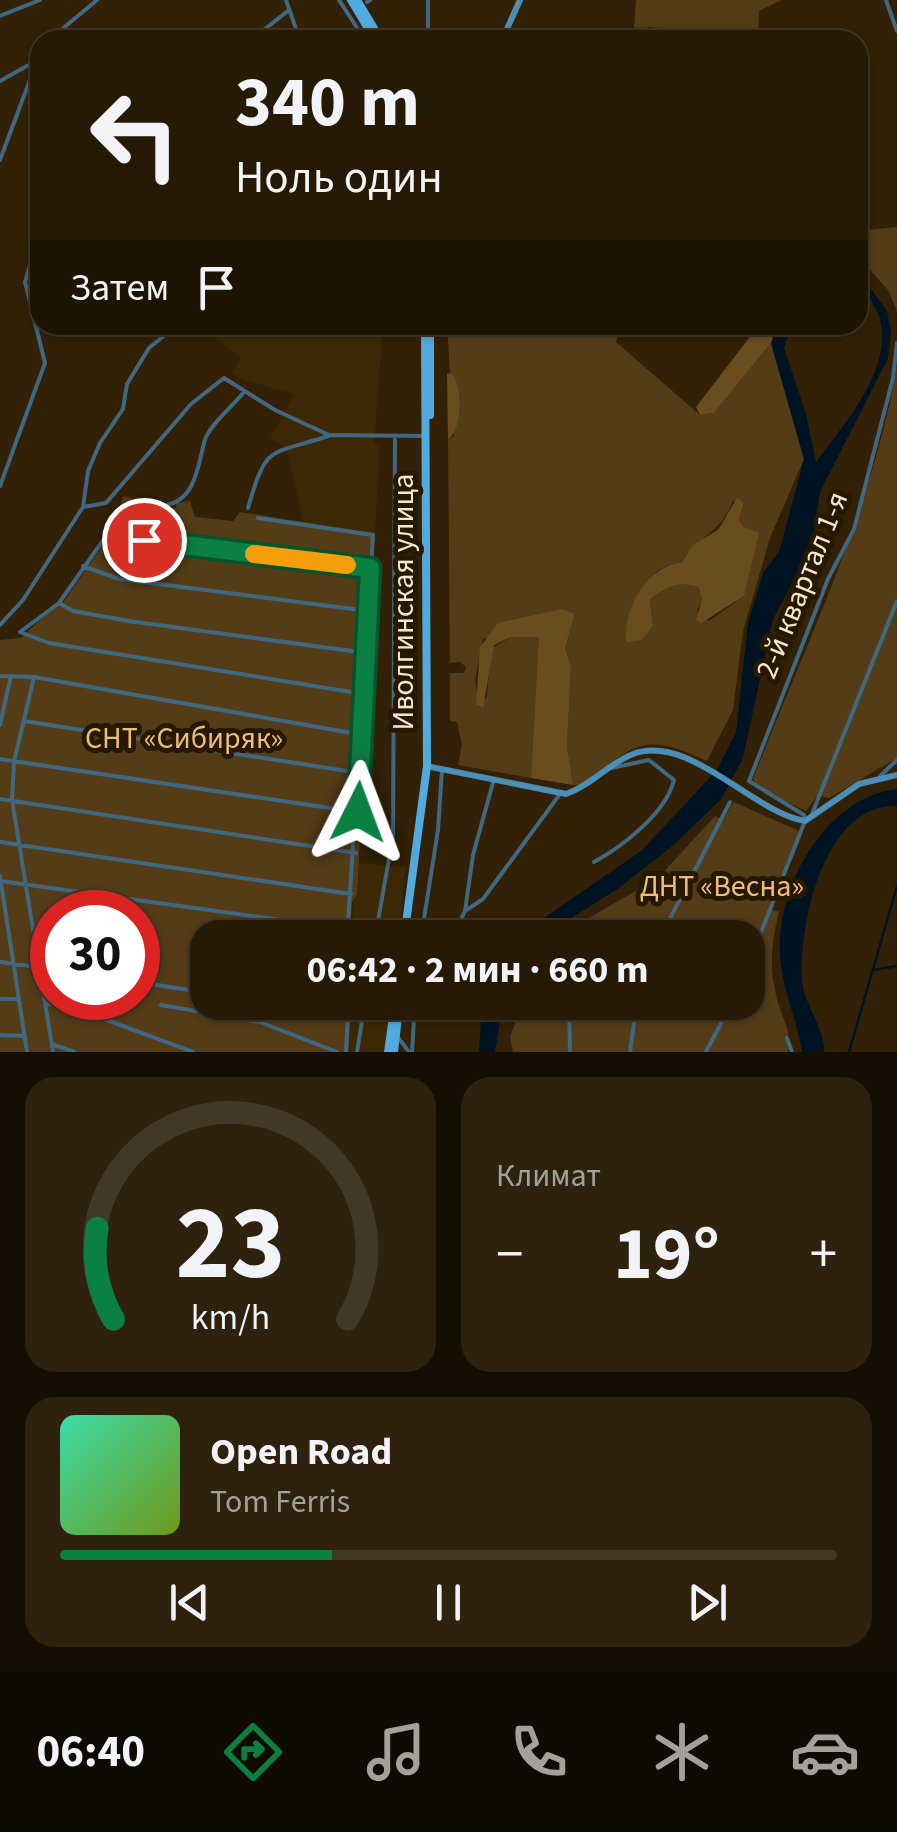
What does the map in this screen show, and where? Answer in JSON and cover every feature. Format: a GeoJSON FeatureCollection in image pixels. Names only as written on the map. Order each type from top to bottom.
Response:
{"type":"FeatureCollection","features":[{"type":"Feature","properties":{"kind":"main road"},"geometry":{"type":"LineString","coordinates":[[361,0],[374,30]]}},
{"type":"Feature","properties":{"kind":"main road","name":"Иволгинская улица"},"geometry":{"type":"LineString","coordinates":[[407,920],[426,793],[427,335]]}},
{"type":"Feature","properties":{"kind":"main road","name":"Иволгинская улица"},"geometry":{"type":"LineString","coordinates":[[407,920],[431,767],[427,335]]}},
{"type":"Feature","properties":{"kind":"main road"},"geometry":{"type":"LineString","coordinates":[[391,1052],[395,1020]]}},
{"type":"Feature","properties":{"kind":"main road"},"geometry":{"type":"LineString","coordinates":[[391,1052],[397,1020]]}},
{"type":"Feature","properties":{"kind":"street"},"geometry":{"type":"LineString","coordinates":[[0,16],[40,0]]}},
{"type":"Feature","properties":{"kind":"street"},"geometry":{"type":"LineString","coordinates":[[61,30],[97,0]]}},
{"type":"Feature","properties":{"kind":"street"},"geometry":{"type":"LineString","coordinates":[[286,0],[296,30]]}},
{"type":"Feature","properties":{"kind":"street"},"geometry":{"type":"LineString","coordinates":[[339,0],[359,30]]}},
{"type":"Feature","properties":{"kind":"street"},"geometry":{"type":"LineString","coordinates":[[428,0],[428,30]]}},
{"type":"Feature","properties":{"kind":"street"},"geometry":{"type":"LineString","coordinates":[[506,30],[520,0]]}},
{"type":"Feature","properties":{"kind":"street"},"geometry":{"type":"LineString","coordinates":[[886,0],[897,31]]}},
{"type":"Feature","properties":{"kind":"street"},"geometry":{"type":"LineString","coordinates":[[264,30],[289,10]]}},
{"type":"Feature","properties":{"kind":"street"},"geometry":{"type":"LineString","coordinates":[[0,81],[30,64]]}},
{"type":"Feature","properties":{"kind":"street"},"geometry":{"type":"LineString","coordinates":[[0,160],[30,74]]}},
{"type":"Feature","properties":{"kind":"street"},"geometry":{"type":"LineString","coordinates":[[30,265],[25,282],[30,302]]}},
{"type":"Feature","properties":{"kind":"street"},"geometry":{"type":"LineString","coordinates":[[0,486],[45,363],[38,335]]}},
{"type":"Feature","properties":{"kind":"street"},"geometry":{"type":"LineString","coordinates":[[0,625],[23,600],[83,507],[88,472],[100,443],[122,409],[128,384],[149,348],[164,335]]}},
{"type":"Feature","properties":{"kind":"street","name":"2-й квартал 1-я"},"geometry":{"type":"LineString","coordinates":[[808,819],[752,787],[749,781],[828,580],[854,529],[893,378],[897,343]]}},
{"type":"Feature","properties":{"kind":"street"},"geometry":{"type":"LineString","coordinates":[[83,507],[106,503],[191,404],[221,380],[229,378],[245,392],[330,436]]}},
{"type":"Feature","properties":{"kind":"street"},"geometry":{"type":"LineString","coordinates":[[157,506],[173,506],[192,489],[204,457],[204,440],[245,392]]}},
{"type":"Feature","properties":{"kind":"street"},"geometry":{"type":"LineString","coordinates":[[248,508],[258,472],[277,448],[330,436],[425,436]]}},
{"type":"Feature","properties":{"kind":"street"},"geometry":{"type":"LineString","coordinates":[[378,920],[392,836],[395,436]]}},
{"type":"Feature","properties":{"kind":"street"},"geometry":{"type":"LineString","coordinates":[[258,518],[372,536],[356,854],[348,920]]}},
{"type":"Feature","properties":{"kind":"street"},"geometry":{"type":"LineString","coordinates":[[364,694],[49,642],[20,632],[59,604],[106,536],[370,568]]}},
{"type":"Feature","properties":{"kind":"street"},"geometry":{"type":"LineString","coordinates":[[84,566],[120,579],[368,611]]}},
{"type":"Feature","properties":{"kind":"street"},"geometry":{"type":"LineString","coordinates":[[765,924],[897,602]]}},
{"type":"Feature","properties":{"kind":"street"},"geometry":{"type":"LineString","coordinates":[[59,604],[73,611],[130,621],[366,652]]}},
{"type":"Feature","properties":{"kind":"street"},"geometry":{"type":"LineString","coordinates":[[0,676],[34,677],[363,735]]}},
{"type":"Feature","properties":{"kind":"street"},"geometry":{"type":"LineString","coordinates":[[0,725],[10,676]]}},
{"type":"Feature","properties":{"kind":"street"},"geometry":{"type":"LineString","coordinates":[[30,916],[12,800],[14,762],[34,677]]}},
{"type":"Feature","properties":{"kind":"street"},"geometry":{"type":"LineString","coordinates":[[24,721],[360,773]]}},
{"type":"Feature","properties":{"kind":"street"},"geometry":{"type":"LineString","coordinates":[[431,767],[560,794],[576,790],[633,754],[652,751],[696,763],[745,791],[808,819]]}},
{"type":"Feature","properties":{"kind":"street"},"geometry":{"type":"LineString","coordinates":[[0,759],[358,812]]}},
{"type":"Feature","properties":{"kind":"street"},"geometry":{"type":"LineString","coordinates":[[594,862],[626,842],[672,792],[674,780],[649,760],[612,768]]}},
{"type":"Feature","properties":{"kind":"street"},"geometry":{"type":"LineString","coordinates":[[808,819],[846,792],[880,776],[897,760]]}},
{"type":"Feature","properties":{"kind":"street"},"geometry":{"type":"LineString","coordinates":[[425,920],[442,769]]}},
{"type":"Feature","properties":{"kind":"street"},"geometry":{"type":"LineString","coordinates":[[880,776],[897,776]]}},
{"type":"Feature","properties":{"kind":"street"},"geometry":{"type":"LineString","coordinates":[[461,920],[494,778]]}},
{"type":"Feature","properties":{"kind":"street"},"geometry":{"type":"LineString","coordinates":[[465,911],[483,899],[560,794]]}},
{"type":"Feature","properties":{"kind":"street"},"geometry":{"type":"LineString","coordinates":[[0,799],[356,854]]}},
{"type":"Feature","properties":{"kind":"street"},"geometry":{"type":"LineString","coordinates":[[669,920],[730,802]]}},
{"type":"Feature","properties":{"kind":"street"},"geometry":{"type":"LineString","coordinates":[[0,842],[353,894]]}},
{"type":"Feature","properties":{"kind":"street"},"geometry":{"type":"LineString","coordinates":[[28,1052],[3,921],[0,880],[288,920]]}},
{"type":"Feature","properties":{"kind":"street"},"geometry":{"type":"LineString","coordinates":[[0,962],[30,965]]}},
{"type":"Feature","properties":{"kind":"street"},"geometry":{"type":"LineString","coordinates":[[160,985],[190,990]]}},
{"type":"Feature","properties":{"kind":"street"},"geometry":{"type":"LineString","coordinates":[[0,999],[20,999]]}},
{"type":"Feature","properties":{"kind":"street"},"geometry":{"type":"LineString","coordinates":[[162,1005],[260,1022],[337,1052]]}},
{"type":"Feature","properties":{"kind":"street"},"geometry":{"type":"LineString","coordinates":[[48,1020],[53,1052]]}},
{"type":"Feature","properties":{"kind":"street"},"geometry":{"type":"LineString","coordinates":[[107,1020],[193,1052]]}},
{"type":"Feature","properties":{"kind":"street"},"geometry":{"type":"LineString","coordinates":[[346,1052],[348,1020]]}},
{"type":"Feature","properties":{"kind":"street"},"geometry":{"type":"LineString","coordinates":[[358,1052],[362,1020]]}},
{"type":"Feature","properties":{"kind":"street"},"geometry":{"type":"LineString","coordinates":[[410,1052],[413,1020]]}},
{"type":"Feature","properties":{"kind":"street"},"geometry":{"type":"LineString","coordinates":[[569,1020],[570,1052]]}},
{"type":"Feature","properties":{"kind":"street"},"geometry":{"type":"LineString","coordinates":[[630,1052],[634,1020]]}},
{"type":"Feature","properties":{"kind":"street"},"geometry":{"type":"LineString","coordinates":[[706,1052],[723,1020]]}},
{"type":"Feature","properties":{"kind":"street"},"geometry":{"type":"LineString","coordinates":[[0,1035],[24,1036]]}},
{"type":"Feature","properties":{"kind":"street"},"geometry":{"type":"LineString","coordinates":[[396,1036],[410,1052]]}},
{"type":"Feature","properties":{"kind":"street"},"geometry":{"type":"LineString","coordinates":[[787,1038],[792,1052]]}},
{"type":"Feature","properties":{"kind":"street"},"geometry":{"type":"LineString","coordinates":[[52,1044],[74,1052]]}},
{"type":"Feature","properties":{"kind":"shaded area"},"geometry":{"type":"Polygon","coordinates":[[[382,335],[374,443],[380,444],[375,533],[303,522],[287,448],[270,439],[294,394],[241,379],[232,372],[241,358],[216,338],[382,335]]]}},
{"type":"Feature","properties":{"kind":"shaded area"},"geometry":{"type":"Polygon","coordinates":[[[751,335],[774,335],[714,413],[700,415],[696,407],[751,335]]]}},
{"type":"Feature","properties":{"kind":"shaded area"},"geometry":{"type":"Polygon","coordinates":[[[452,373],[460,408],[448,440],[447,374],[452,373]]]}},
{"type":"Feature","properties":{"kind":"shaded area"},"geometry":{"type":"Polygon","coordinates":[[[737,498],[744,503],[739,519],[742,526],[759,533],[744,596],[701,623],[696,620],[702,599],[699,588],[668,588],[650,599],[653,626],[642,640],[626,642],[629,616],[639,591],[657,572],[682,562],[694,544],[718,530],[737,498]]]}},
{"type":"Feature","properties":{"kind":"shaded area"},"geometry":{"type":"Polygon","coordinates":[[[562,609],[575,614],[565,648],[571,667],[567,746],[573,785],[531,778],[539,637],[511,637],[494,645],[483,708],[476,705],[480,647],[498,623],[562,609]]]}},
{"type":"Feature","properties":{"kind":"shaded area"},"geometry":{"type":"Polygon","coordinates":[[[359,863],[406,867],[400,920],[352,920],[359,863]]]}},
{"type":"Feature","properties":{"kind":"shaded area"},"geometry":{"type":"Polygon","coordinates":[[[350,1020],[388,1020],[384,1052],[348,1052],[350,1020]]]}},
{"type":"Feature","properties":{"kind":"green space"},"geometry":{"type":"Polygon","coordinates":[[[636,0],[782,0],[759,11],[758,30],[634,30],[636,0]]]}},
{"type":"Feature","properties":{"kind":"green space"},"geometry":{"type":"Polygon","coordinates":[[[897,227],[897,311],[888,290],[868,267],[868,230],[897,227]]]}},
{"type":"Feature","properties":{"kind":"green space"},"geometry":{"type":"Polygon","coordinates":[[[448,335],[618,335],[616,342],[700,415],[714,413],[771,343],[804,459],[770,538],[743,631],[733,710],[707,761],[667,746],[640,746],[582,785],[573,785],[567,746],[571,667],[565,648],[575,615],[562,609],[483,639],[475,680],[479,708],[487,696],[491,649],[511,637],[540,636],[531,778],[458,765],[462,745],[457,722],[450,721],[450,673],[464,673],[466,667],[460,662],[450,663],[448,440],[454,436],[448,335]],[[733,501],[722,521],[682,562],[669,565],[650,578],[637,598],[626,632],[642,640],[653,626],[650,599],[673,586],[699,588],[702,599],[697,611],[709,621],[744,596],[739,519],[744,503],[733,501]]]}},
{"type":"Feature","properties":{"kind":"green space","name":"ДНТ «Весна»"},"geometry":{"type":"Polygon","coordinates":[[[897,366],[897,758],[829,798],[818,795],[806,811],[758,788],[753,779],[854,525],[886,420],[897,366]]]}},
{"type":"Feature","properties":{"kind":"green space","name":"СНТ «Сибиряк»"},"geometry":{"type":"Polygon","coordinates":[[[123,496],[175,509],[177,503],[190,501],[195,517],[233,521],[240,512],[375,533],[357,895],[352,902],[351,920],[190,920],[190,1020],[350,1020],[348,1052],[0,1052],[0,640],[21,638],[55,605],[60,607],[107,539],[112,539],[123,496]]]}},
{"type":"Feature","properties":{"kind":"green space","name":"ДНТ «Весна»"},"geometry":{"type":"Polygon","coordinates":[[[734,802],[799,831],[769,908],[779,912],[772,966],[774,988],[788,1031],[788,1052],[513,1052],[510,1037],[516,1020],[765,1020],[765,920],[586,920],[659,877],[715,816],[723,820],[734,802]]]}},
{"type":"Feature","properties":{"kind":"water"},"geometry":{"type":"Polygon","coordinates":[[[868,285],[887,311],[891,332],[888,358],[820,492],[812,547],[773,619],[743,758],[722,798],[675,844],[619,888],[568,920],[541,920],[641,851],[717,770],[736,732],[748,623],[763,573],[779,552],[804,459],[771,343],[775,335],[789,335],[784,348],[806,414],[816,462],[852,414],[873,377],[882,339],[880,320],[868,296],[868,285]]]}},
{"type":"Feature","properties":{"kind":"water"},"geometry":{"type":"Polygon","coordinates":[[[897,789],[897,806],[872,810],[851,824],[834,845],[821,871],[805,928],[802,979],[824,1052],[802,1052],[781,966],[781,927],[787,900],[797,873],[828,826],[848,808],[897,789]]]}},
{"type":"Feature","properties":{"kind":"water"},"geometry":{"type":"Polygon","coordinates":[[[481,1020],[500,1020],[495,1052],[479,1052],[481,1020]]]}},
{"type":"Feature","properties":{"kind":"waterway"},"geometry":{"type":"LineString","coordinates":[[849,1052],[897,886]]}},
{"type":"Feature","properties":{"kind":"waterway"},"geometry":{"type":"LineString","coordinates":[[874,970],[897,966]]}},
{"type":"Feature","properties":{"kind":"slow traffic"},"geometry":{"type":"LineString","coordinates":[[254,554],[347,565]]}},
{"type":"Feature","properties":{"kind":"route"},"geometry":{"type":"LineString","coordinates":[[144,540],[370,568],[358,812]]}}]}
